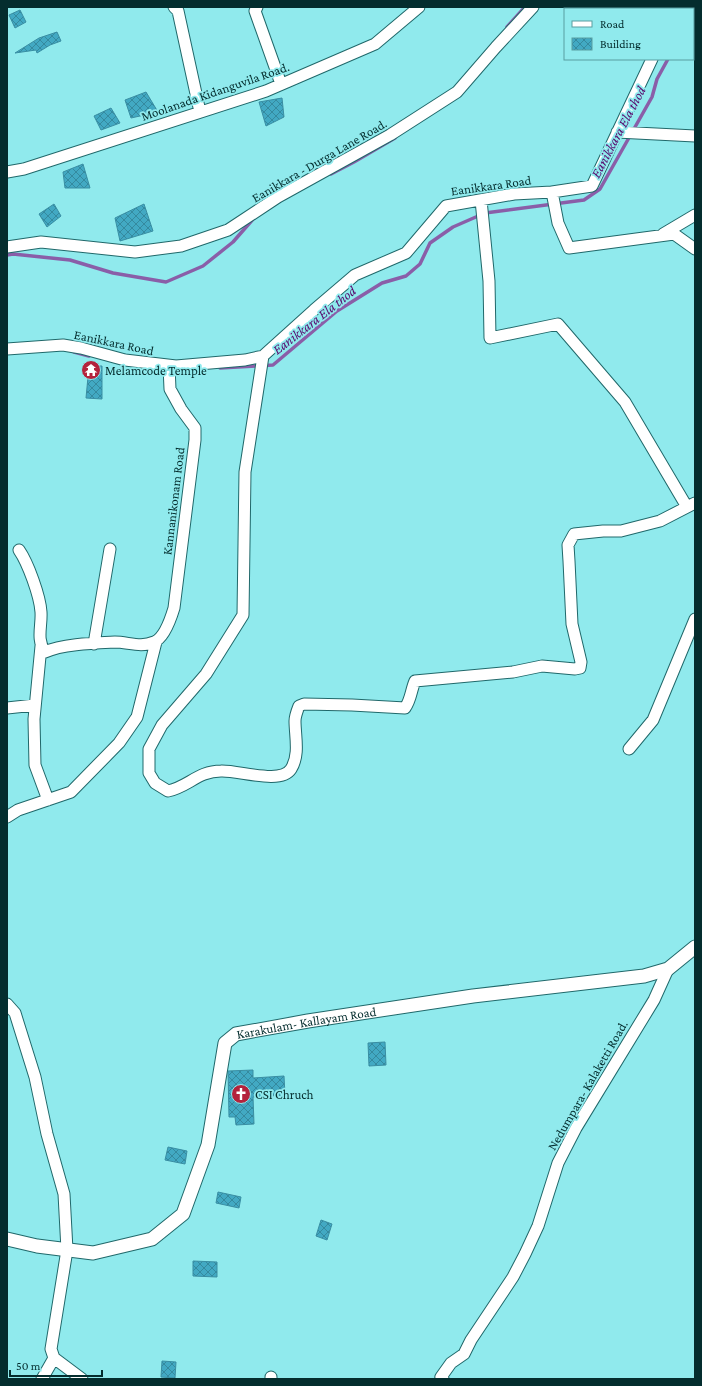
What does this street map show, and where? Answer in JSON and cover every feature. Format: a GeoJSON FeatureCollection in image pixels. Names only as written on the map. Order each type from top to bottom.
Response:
{"type":"FeatureCollection","features":[{"type":"Feature","properties":{"kind":"street"},"geometry":{"type":"LineString","coordinates":[[174,7],[178,11],[200,112]]}},
{"type":"Feature","properties":{"kind":"street"},"geometry":{"type":"LineString","coordinates":[[257,7],[255,11],[281,84]]}},
{"type":"Feature","properties":{"kind":"street","name":"Moolanada Kidanguvila Road."},"geometry":{"type":"LineString","coordinates":[[7,172],[24,169],[266,91],[375,44],[419,7]]}},
{"type":"Feature","properties":{"kind":"street","name":"Eanikkara - Durga Lane Road."},"geometry":{"type":"LineString","coordinates":[[7,248],[41,242],[135,252],[181,246],[228,230],[252,216],[278,197],[390,135],[457,92],[533,7]]}},
{"type":"Feature","properties":{"kind":"street","name":"Eanikkara Road"},"geometry":{"type":"LineString","coordinates":[[7,349],[63,345],[169,369],[238,360],[262,363],[314,310],[355,275],[406,253],[446,206],[514,194],[554,200],[592,186],[652,60]]}},
{"type":"Feature","properties":{"kind":"street"},"geometry":{"type":"LineString","coordinates":[[617,132],[695,136]]}},
{"type":"Feature","properties":{"kind":"street"},"geometry":{"type":"LineString","coordinates":[[262,363],[245,472],[243,615],[206,674],[162,725],[149,749],[149,773],[155,783],[168,791],[178,789],[199,775],[220,771],[280,776],[291,770],[295,757],[295,719],[299,706],[304,704],[352,704],[405,708],[409,703],[415,681],[513,672],[542,666],[574,669],[580,668],[572,624],[568,561],[568,545],[574,534],[621,531],[660,521],[691,505],[625,402],[558,324],[490,338],[489,281],[481,200]]}},
{"type":"Feature","properties":{"kind":"street"},"geometry":{"type":"LineString","coordinates":[[554,200],[558,223],[569,248],[674,234],[695,249]]}},
{"type":"Feature","properties":{"kind":"street"},"geometry":{"type":"LineString","coordinates":[[661,235],[695,214]]}},
{"type":"Feature","properties":{"kind":"street","name":"Kannanikonam Road"},"geometry":{"type":"LineString","coordinates":[[7,816],[18,810],[71,792],[119,743],[137,717],[156,642],[169,623],[174,608],[195,440],[195,428],[181,409],[170,389],[169,369]]}},
{"type":"Feature","properties":{"kind":"street"},"geometry":{"type":"LineString","coordinates":[[94,644],[110,549]]}},
{"type":"Feature","properties":{"kind":"street"},"geometry":{"type":"LineString","coordinates":[[19,550],[37,590],[41,612],[39,638],[44,652],[53,648],[116,642],[135,645],[156,642]]}},
{"type":"Feature","properties":{"kind":"street"},"geometry":{"type":"LineString","coordinates":[[629,749],[653,720],[695,619]]}},
{"type":"Feature","properties":{"kind":"street"},"geometry":{"type":"LineString","coordinates":[[41,646],[34,719],[35,765],[48,800]]}},
{"type":"Feature","properties":{"kind":"street"},"geometry":{"type":"LineString","coordinates":[[7,708],[35,705]]}},
{"type":"Feature","properties":{"kind":"street","name":"Karakulam- Kallayam Road"},"geometry":{"type":"LineString","coordinates":[[7,1239],[37,1246],[93,1253],[152,1239],[183,1214],[208,1145],[225,1043],[236,1034],[308,1021],[473,996],[644,976],[668,969],[695,947]]}},
{"type":"Feature","properties":{"kind":"street","name":"Nedumpara- Kalaketti Road."},"geometry":{"type":"LineString","coordinates":[[443,1379],[441,1377],[451,1363],[464,1354],[471,1340],[526,1254],[538,1226],[558,1163],[572,1135],[654,1000],[668,969]]}},
{"type":"Feature","properties":{"kind":"street"},"geometry":{"type":"LineString","coordinates":[[7,1004],[15,1013],[35,1077],[47,1134],[64,1194],[67,1250],[51,1349],[54,1358],[82,1379]]}},
{"type":"Feature","properties":{"kind":"street"},"geometry":{"type":"LineString","coordinates":[[42,1379],[54,1358]]}},
{"type":"Feature","properties":{"kind":"building"},"geometry":{"type":"Polygon","coordinates":[[[20,10],[26,22],[15,28],[9,15],[20,10]]]}},
{"type":"Feature","properties":{"kind":"building"},"geometry":{"type":"Polygon","coordinates":[[[57,32],[61,41],[50,45],[37,53],[36,50],[15,53],[39,38],[57,32]]]}},
{"type":"Feature","properties":{"kind":"building"},"geometry":{"type":"Polygon","coordinates":[[[146,92],[158,112],[131,118],[125,100],[146,92]]]}},
{"type":"Feature","properties":{"kind":"building"},"geometry":{"type":"Polygon","coordinates":[[[282,98],[284,117],[266,126],[259,102],[282,98]]]}},
{"type":"Feature","properties":{"kind":"building"},"geometry":{"type":"Polygon","coordinates":[[[111,108],[120,123],[101,130],[94,116],[111,108]]]}},
{"type":"Feature","properties":{"kind":"building"},"geometry":{"type":"Polygon","coordinates":[[[83,164],[90,188],[65,188],[63,172],[83,164]]]}},
{"type":"Feature","properties":{"kind":"building"},"geometry":{"type":"Polygon","coordinates":[[[54,204],[61,216],[47,227],[39,214],[54,204]]]}},
{"type":"Feature","properties":{"kind":"building"},"geometry":{"type":"Polygon","coordinates":[[[144,204],[153,231],[120,241],[115,218],[144,204]]]}},
{"type":"Feature","properties":{"kind":"building","name":"Melamcode Temple"},"geometry":{"type":"Polygon","coordinates":[[[89,366],[102,366],[102,399],[86,398],[89,366]]]}},
{"type":"Feature","properties":{"kind":"building"},"geometry":{"type":"Polygon","coordinates":[[[385,1042],[386,1065],[369,1066],[368,1043],[385,1042]]]}},
{"type":"Feature","properties":{"kind":"building","name":"CSI Chruch"},"geometry":{"type":"Polygon","coordinates":[[[253,1070],[253,1078],[284,1076],[285,1095],[253,1097],[254,1124],[236,1125],[235,1117],[229,1117],[228,1071],[253,1070]]]}},
{"type":"Feature","properties":{"kind":"building"},"geometry":{"type":"Polygon","coordinates":[[[168,1147],[187,1151],[185,1164],[165,1160],[168,1147]]]}},
{"type":"Feature","properties":{"kind":"building"},"geometry":{"type":"Polygon","coordinates":[[[218,1192],[241,1197],[239,1208],[216,1203],[218,1192]]]}},
{"type":"Feature","properties":{"kind":"building"},"geometry":{"type":"Polygon","coordinates":[[[321,1220],[332,1224],[327,1240],[316,1236],[321,1220]]]}},
{"type":"Feature","properties":{"kind":"building"},"geometry":{"type":"Polygon","coordinates":[[[193,1261],[217,1262],[217,1277],[193,1276],[193,1261]]]}},
{"type":"Feature","properties":{"kind":"building"},"geometry":{"type":"Polygon","coordinates":[[[162,1361],[176,1362],[175,1378],[161,1377],[162,1361]]]}},
{"type":"Feature","properties":{"kind":"waterway"},"geometry":{"type":"LineString","coordinates":[[507,27],[525,7]]}},
{"type":"Feature","properties":{"kind":"waterway","name":"Eanikkara Ela thod"},"geometry":{"type":"LineString","coordinates":[[220,368],[273,365],[337,311],[382,283],[406,276],[420,264],[430,243],[453,227],[485,213],[584,200],[600,189],[652,97],[657,79],[667,60]]}},
{"type":"Feature","properties":{"kind":"waterway"},"geometry":{"type":"LineString","coordinates":[[331,174],[395,138]]}},
{"type":"Feature","properties":{"kind":"waterway"},"geometry":{"type":"LineString","coordinates":[[7,255],[13,254],[70,260],[113,273],[166,282],[203,266],[233,242],[254,218]]}},
{"type":"Feature","properties":{"kind":"waterway","name":"Eanikkara Ela thod"},"geometry":{"type":"LineString","coordinates":[[74,352],[89,356]]}},
{"type":"Feature","properties":{"kind":"place","name":"Melamcode Temple"},"geometry":{"type":"Point","coordinates":[91,370]}},
{"type":"Feature","properties":{"kind":"place","name":"CSI Chruch"},"geometry":{"type":"Point","coordinates":[241,1094]}}]}
